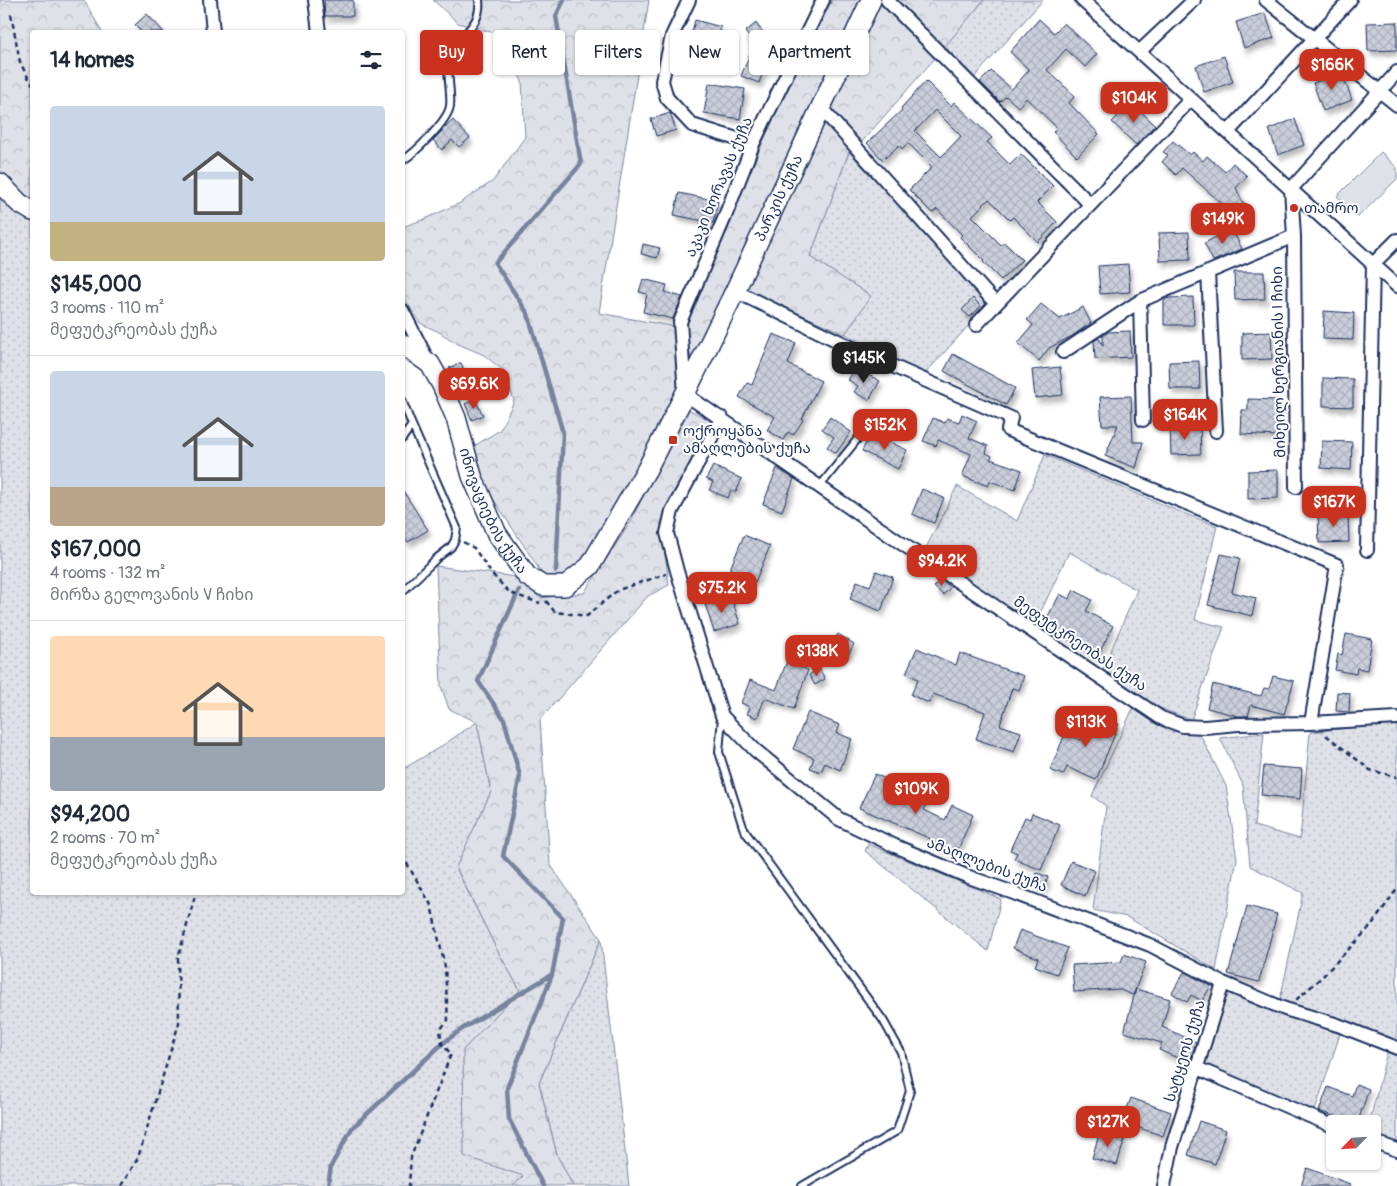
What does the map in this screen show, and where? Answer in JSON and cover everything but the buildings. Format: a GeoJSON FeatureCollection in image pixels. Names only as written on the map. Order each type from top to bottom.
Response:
{"type":"FeatureCollection","features":[{"type":"Feature","properties":{"kind":"street"},"geometry":{"type":"LineString","coordinates":[[210,0],[212,30]]}},
{"type":"Feature","properties":{"kind":"street"},"geometry":{"type":"LineString","coordinates":[[315,0],[320,30]]}},
{"type":"Feature","properties":{"kind":"street"},"geometry":{"type":"LineString","coordinates":[[688,0],[672,36],[662,81],[667,98],[692,125],[753,144]]}},
{"type":"Feature","properties":{"kind":"street","name":"აკაკი ხორავას ქუჩა"},"geometry":{"type":"LineString","coordinates":[[685,394],[680,322],[724,219],[753,144],[823,0]]}},
{"type":"Feature","properties":{"kind":"street","name":"პარკის ქუჩა"},"geometry":{"type":"LineString","coordinates":[[685,394],[871,0]]}},
{"type":"Feature","properties":{"kind":"street"},"geometry":{"type":"LineString","coordinates":[[887,0],[1090,204]]}},
{"type":"Feature","properties":{"kind":"street"},"geometry":{"type":"LineString","coordinates":[[1082,0],[1397,286]]}},
{"type":"Feature","properties":{"kind":"street"},"geometry":{"type":"LineString","coordinates":[[1140,52],[1194,0]]}},
{"type":"Feature","properties":{"kind":"street"},"geometry":{"type":"LineString","coordinates":[[1266,0],[1397,105]]}},
{"type":"Feature","properties":{"kind":"street"},"geometry":{"type":"LineString","coordinates":[[1228,132],[1350,0]]}},
{"type":"Feature","properties":{"kind":"street"},"geometry":{"type":"LineString","coordinates":[[1290,190],[1397,72]]}},
{"type":"Feature","properties":{"kind":"street"},"geometry":{"type":"LineString","coordinates":[[976,326],[1191,98]]}},
{"type":"Feature","properties":{"kind":"street"},"geometry":{"type":"LineString","coordinates":[[820,107],[996,304]]}},
{"type":"Feature","properties":{"kind":"street"},"geometry":{"type":"LineString","coordinates":[[0,183],[18,203],[30,210]]}},
{"type":"Feature","properties":{"kind":"street","name":"მიხეილ ხერგიანის I ჩიხი"},"geometry":{"type":"LineString","coordinates":[[1290,190],[1294,236],[1296,487]]}},
{"type":"Feature","properties":{"kind":"street"},"geometry":{"type":"LineString","coordinates":[[1063,352],[1140,301],[1294,236]]}},
{"type":"Feature","properties":{"kind":"street"},"geometry":{"type":"LineString","coordinates":[[1367,550],[1373,264],[1397,240]]}},
{"type":"Feature","properties":{"kind":"street"},"geometry":{"type":"LineString","coordinates":[[1208,272],[1216,431]]}},
{"type":"Feature","properties":{"kind":"street"},"geometry":{"type":"LineString","coordinates":[[735,291],[867,355],[1011,418],[1008,430],[1337,565],[1311,723]]}},
{"type":"Feature","properties":{"kind":"street"},"geometry":{"type":"LineString","coordinates":[[1140,301],[1143,420]]}},
{"type":"Feature","properties":{"kind":"street"},"geometry":{"type":"LineString","coordinates":[[405,316],[430,364]]}},
{"type":"Feature","properties":{"kind":"street","name":"ინოვაციების ქუჩა"},"geometry":{"type":"LineString","coordinates":[[405,346],[430,364],[442,385],[456,418],[472,476],[497,534],[527,576],[543,586],[565,586],[590,566],[647,469],[685,394]]}},
{"type":"Feature","properties":{"kind":"street","name":"მეფუტკრეობას ქუჩა"},"geometry":{"type":"LineString","coordinates":[[685,394],[1161,718],[1183,726],[1205,727],[1397,718]]}},
{"type":"Feature","properties":{"kind":"street","name":"ამაღლების ქუჩა"},"geometry":{"type":"LineString","coordinates":[[722,418],[672,511],[667,533],[722,716],[755,750],[839,819],[895,846],[969,878],[1150,945],[1223,983],[1285,1009],[1338,1025],[1397,1048]]}},
{"type":"Feature","properties":{"kind":"street","name":"სატყეოს ქუჩა"},"geometry":{"type":"LineString","coordinates":[[1164,1186],[1172,1147],[1223,983]]}},
{"type":"Feature","properties":{"kind":"street"},"geometry":{"type":"LineString","coordinates":[[1196,1068],[1326,1123]]}},
{"type":"Feature","properties":{"kind":"street"},"geometry":{"type":"LineString","coordinates":[[1381,1144],[1397,1150]]}},
{"type":"Feature","properties":{"kind":"lane"},"geometry":{"type":"LineString","coordinates":[[405,158],[434,134],[450,108],[450,84],[447,67],[452,52],[478,18],[479,0]]}},
{"type":"Feature","properties":{"kind":"lane"},"geometry":{"type":"LineString","coordinates":[[405,408],[457,528],[452,547],[437,558],[405,589]]}},
{"type":"Feature","properties":{"kind":"lane"},"geometry":{"type":"LineString","coordinates":[[405,435],[412,425]]}},
{"type":"Feature","properties":{"kind":"lane"},"geometry":{"type":"LineString","coordinates":[[820,486],[868,426]]}},
{"type":"Feature","properties":{"kind":"lane"},"geometry":{"type":"LineString","coordinates":[[722,716],[719,752],[744,830],[883,1020],[901,1052],[910,1091],[897,1131],[802,1186]]}},
{"type":"Feature","properties":{"kind":"path"},"geometry":{"type":"LineString","coordinates":[[11,14],[20,62],[30,80]]}},
{"type":"Feature","properties":{"kind":"path"},"geometry":{"type":"LineString","coordinates":[[455,540],[474,548],[490,573],[510,593],[522,597]]}},
{"type":"Feature","properties":{"kind":"path"},"geometry":{"type":"LineString","coordinates":[[546,602],[555,612],[587,616],[621,589],[677,571]]}},
{"type":"Feature","properties":{"kind":"path"},"geometry":{"type":"LineString","coordinates":[[1311,723],[1370,770],[1397,777]]}},
{"type":"Feature","properties":{"kind":"path"},"geometry":{"type":"LineString","coordinates":[[405,860],[431,905],[445,967],[448,1020],[440,1030],[442,1044],[451,1054],[411,1157],[409,1186]]}},
{"type":"Feature","properties":{"kind":"path"},"geometry":{"type":"LineString","coordinates":[[1285,1009],[1322,977],[1371,926],[1397,888]]}},
{"type":"Feature","properties":{"kind":"path"},"geometry":{"type":"LineString","coordinates":[[121,1186],[138,1158],[179,1023],[178,958],[195,895]]}},
{"type":"Feature","properties":{"kind":"green space"},"geometry":{"type":"Polygon","coordinates":[[[0,0],[84,0],[101,30],[30,30],[30,200],[21,195],[0,174],[0,0]]]}},
{"type":"Feature","properties":{"kind":"green space"},"geometry":{"type":"Polygon","coordinates":[[[433,0],[649,0],[644,30],[575,30],[575,75],[637,75],[599,313],[677,327],[679,394],[587,564],[564,579],[550,581],[543,575],[492,497],[482,478],[471,448],[500,430],[514,401],[504,371],[484,355],[458,344],[420,323],[405,299],[405,226],[460,203],[493,181],[525,137],[522,81],[519,75],[565,75],[565,30],[493,30],[493,33],[458,23],[433,0]]]}},
{"type":"Feature","properties":{"kind":"green space"},"geometry":{"type":"Polygon","coordinates":[[[832,0],[865,0],[851,30],[817,30],[832,0]]]}},
{"type":"Feature","properties":{"kind":"green space"},"geometry":{"type":"Polygon","coordinates":[[[877,0],[984,0],[860,144],[849,152],[810,257],[871,296],[845,334],[744,289],[842,75],[869,75],[869,30],[863,30],[877,0]]]}},
{"type":"Feature","properties":{"kind":"green space"},"geometry":{"type":"Polygon","coordinates":[[[984,0],[1043,0],[972,80],[945,46],[984,0]]]}},
{"type":"Feature","properties":{"kind":"green space"},"geometry":{"type":"Polygon","coordinates":[[[794,75],[830,75],[689,379],[687,320],[783,95],[794,75]]]}},
{"type":"Feature","properties":{"kind":"green space"},"geometry":{"type":"Polygon","coordinates":[[[849,152],[989,303],[924,375],[845,334],[870,296],[810,257],[849,152]]]}},
{"type":"Feature","properties":{"kind":"green space"},"geometry":{"type":"Polygon","coordinates":[[[1381,152],[1397,168],[1397,179],[1358,217],[1337,196],[1381,152]]]}},
{"type":"Feature","properties":{"kind":"green space"},"geometry":{"type":"Polygon","coordinates":[[[0,196],[21,214],[30,219],[30,895],[405,895],[405,768],[477,722],[491,792],[456,868],[496,948],[520,990],[463,1050],[524,1176],[513,1186],[0,1186],[0,196]]]}},
{"type":"Feature","properties":{"kind":"green space"},"geometry":{"type":"Polygon","coordinates":[[[686,408],[711,421],[661,522],[669,585],[648,596],[540,720],[550,864],[601,939],[539,1083],[557,1155],[573,1186],[513,1186],[523,1176],[464,1156],[463,1050],[520,990],[496,948],[456,867],[491,792],[477,722],[449,709],[441,686],[436,566],[516,577],[540,598],[584,593],[630,523],[686,408]]]}},
{"type":"Feature","properties":{"kind":"green space"},"geometry":{"type":"Polygon","coordinates":[[[1045,455],[1217,526],[1195,620],[1224,627],[1191,720],[1160,708],[1102,671],[1137,590],[1069,552],[1034,626],[924,552],[957,486],[1017,521],[1045,455]]]}},
{"type":"Feature","properties":{"kind":"green space"},"geometry":{"type":"Polygon","coordinates":[[[1134,706],[1169,731],[1200,734],[1226,786],[1237,859],[1216,970],[1127,917],[1093,910],[1106,806],[1092,796],[1134,706]]]}},
{"type":"Feature","properties":{"kind":"green space"},"geometry":{"type":"Polygon","coordinates":[[[1397,723],[1397,1043],[1349,1022],[1280,1000],[1303,893],[1250,866],[1243,785],[1220,738],[1264,733],[1254,826],[1300,839],[1310,732],[1397,723]]]}},
{"type":"Feature","properties":{"kind":"green space"},"geometry":{"type":"Polygon","coordinates":[[[868,844],[1001,899],[988,951],[865,851],[868,844]]]}},
{"type":"Feature","properties":{"kind":"green space"},"geometry":{"type":"Polygon","coordinates":[[[601,939],[629,1186],[573,1186],[557,1155],[539,1083],[601,939]]]}},
{"type":"Feature","properties":{"kind":"green space"},"geometry":{"type":"Polygon","coordinates":[[[1226,990],[1340,1034],[1314,1114],[1201,1066],[1226,990]]]}},
{"type":"Feature","properties":{"kind":"green space"},"geometry":{"type":"Polygon","coordinates":[[[1387,1052],[1397,1056],[1397,1146],[1381,1141],[1381,1115],[1371,1115],[1387,1052]]]}},
{"type":"Feature","properties":{"kind":"waterway"},"geometry":{"type":"LineString","coordinates":[[556,571],[563,433],[528,314],[495,263],[581,164],[556,16],[564,0]]}},
{"type":"Feature","properties":{"kind":"waterway"},"geometry":{"type":"LineString","coordinates":[[519,590],[478,681],[504,719],[520,776],[503,856],[563,918],[552,975],[507,1088],[509,1119],[543,1186]]}},
{"type":"Feature","properties":{"kind":"waterway"},"geometry":{"type":"LineString","coordinates":[[328,1186],[331,1166],[352,1128],[442,1044],[462,1029],[551,975]]}},
{"type":"Feature","properties":{"kind":"place","name":"თამრო"},"geometry":{"type":"Point","coordinates":[1294,208]}},
{"type":"Feature","properties":{"kind":"place","name":"ოქროყანა ამაღლების ქუჩა"},"geometry":{"type":"Point","coordinates":[673,440]}}]}
